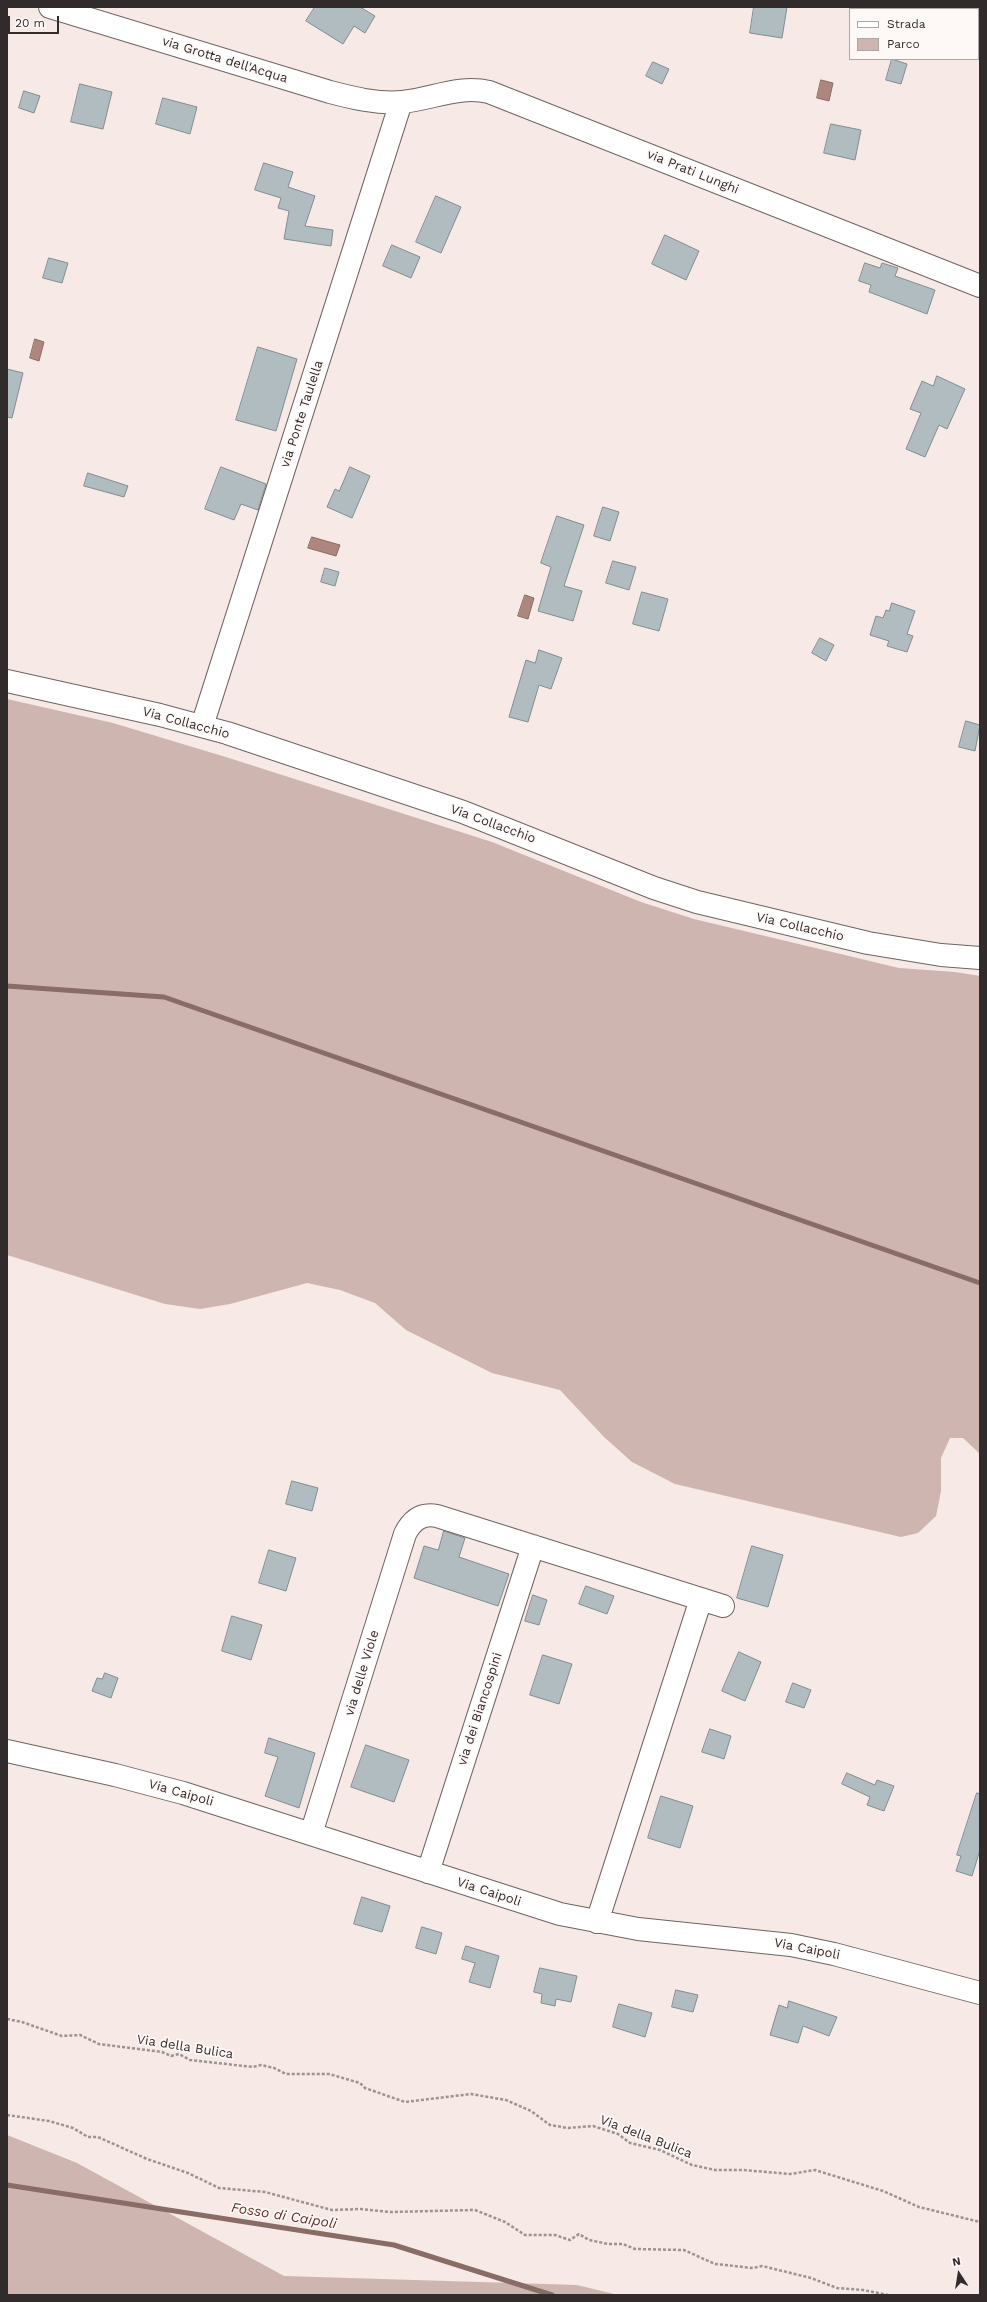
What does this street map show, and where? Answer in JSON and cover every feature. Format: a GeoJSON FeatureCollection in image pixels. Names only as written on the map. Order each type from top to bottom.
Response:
{"type":"FeatureCollection","features":[{"type":"Feature","properties":{"kind":"street","name":"via Grotta dell'Acqua"},"geometry":{"type":"LineString","coordinates":[[50,7],[330,92],[372,101],[401,102]]}},
{"type":"Feature","properties":{"kind":"street","name":"via Prati Lunghi"},"geometry":{"type":"LineString","coordinates":[[401,102],[462,90],[489,92],[980,286]]}},
{"type":"Feature","properties":{"kind":"street","name":"via Ponte Taulella"},"geometry":{"type":"LineString","coordinates":[[202,726],[401,102]]}},
{"type":"Feature","properties":{"kind":"street","name":"Via Collacchio"},"geometry":{"type":"LineString","coordinates":[[7,681],[202,726],[463,812],[654,888],[697,902],[868,943],[940,955],[980,958]]}},
{"type":"Feature","properties":{"kind":"street","name":"via delle Viole"},"geometry":{"type":"LineString","coordinates":[[311,1834],[405,1534],[410,1525],[421,1517],[437,1516],[533,1546]]}},
{"type":"Feature","properties":{"kind":"street"},"geometry":{"type":"LineString","coordinates":[[533,1546],[723,1606]]}},
{"type":"Feature","properties":{"kind":"street","name":"via dei Biancospini"},"geometry":{"type":"LineString","coordinates":[[428,1872],[533,1546]]}},
{"type":"Feature","properties":{"kind":"street"},"geometry":{"type":"LineString","coordinates":[[597,1922],[701,1599]]}},
{"type":"Feature","properties":{"kind":"street","name":"Via Caipoli"},"geometry":{"type":"LineString","coordinates":[[7,1751],[162,1787],[544,1909],[597,1922],[638,1929],[791,1945],[834,1954],[980,1993]]}},
{"type":"Feature","properties":{"kind":"path","name":"Via della Bulica"},"geometry":{"type":"LineString","coordinates":[[7,2019],[22,2022],[62,2036],[80,2035],[99,2044],[162,2052],[170,2056],[179,2054],[190,2060],[253,2067],[261,2065],[274,2068],[286,2074],[329,2074],[360,2083],[366,2088],[405,2102],[471,2094],[506,2100],[531,2111],[550,2125],[568,2128],[593,2126],[618,2134],[630,2142],[660,2150],[692,2165],[715,2170],[743,2170],[790,2174],[815,2170],[883,2191],[919,2207],[980,2222]]}},
{"type":"Feature","properties":{"kind":"path"},"geometry":{"type":"LineString","coordinates":[[7,2115],[49,2121],[72,2128],[88,2137],[98,2137],[147,2159],[188,2173],[219,2188],[260,2193],[265,2192],[332,2210],[361,2209],[390,2212],[475,2210],[505,2222],[525,2234],[554,2236],[570,2240],[579,2234],[589,2240],[608,2244],[623,2244],[635,2249],[684,2250],[715,2264],[753,2268],[762,2266],[811,2278],[837,2288],[863,2290],[888,2295]]}},
{"type":"Feature","properties":{"kind":"green space"},"geometry":{"type":"Polygon","coordinates":[[[7,699],[113,723],[229,758],[492,842],[641,902],[694,919],[899,968],[955,972],[980,976],[980,1454],[963,1438],[950,1438],[941,1458],[941,1491],[936,1516],[918,1533],[901,1537],[675,1484],[632,1462],[604,1437],[560,1390],[492,1373],[406,1330],[375,1303],[340,1290],[307,1283],[230,1304],[200,1309],[165,1304],[7,1255],[7,699]]]}},
{"type":"Feature","properties":{"kind":"green space"},"geometry":{"type":"Polygon","coordinates":[[[7,2135],[77,2163],[284,2276],[577,2285],[618,2295],[7,2295],[7,2135]]]}},
{"type":"Feature","properties":{"kind":"shaded area"},"geometry":{"type":"Polygon","coordinates":[[[821,80],[833,83],[829,101],[817,98],[821,80]]]}},
{"type":"Feature","properties":{"kind":"shaded area"},"geometry":{"type":"Polygon","coordinates":[[[35,339],[44,342],[39,361],[30,358],[35,339]]]}},
{"type":"Feature","properties":{"kind":"shaded area"},"geometry":{"type":"Polygon","coordinates":[[[312,537],[340,545],[336,556],[308,548],[312,537]]]}},
{"type":"Feature","properties":{"kind":"shaded area"},"geometry":{"type":"Polygon","coordinates":[[[525,595],[534,598],[528,619],[518,616],[525,595]]]}},
{"type":"Feature","properties":{"kind":"building"},"geometry":{"type":"Polygon","coordinates":[[[315,7],[360,7],[375,16],[365,33],[354,26],[343,44],[306,21],[315,7]]]}},
{"type":"Feature","properties":{"kind":"building"},"geometry":{"type":"Polygon","coordinates":[[[754,7],[787,7],[782,38],[750,33],[754,7]]]}},
{"type":"Feature","properties":{"kind":"building"},"geometry":{"type":"Polygon","coordinates":[[[892,60],[907,64],[901,84],[886,80],[892,60]]]}},
{"type":"Feature","properties":{"kind":"building"},"geometry":{"type":"Polygon","coordinates":[[[653,62],[669,69],[662,84],[646,76],[653,62]]]}},
{"type":"Feature","properties":{"kind":"building"},"geometry":{"type":"Polygon","coordinates":[[[80,84],[112,92],[103,129],[71,122],[80,84]]]}},
{"type":"Feature","properties":{"kind":"building"},"geometry":{"type":"Polygon","coordinates":[[[24,91],[40,96],[34,113],[19,108],[24,91]]]}},
{"type":"Feature","properties":{"kind":"building"},"geometry":{"type":"Polygon","coordinates":[[[163,98],[197,107],[190,134],[156,124],[163,98]]]}},
{"type":"Feature","properties":{"kind":"building"},"geometry":{"type":"Polygon","coordinates":[[[831,124],[861,130],[855,160],[824,153],[831,124]]]}},
{"type":"Feature","properties":{"kind":"building"},"geometry":{"type":"Polygon","coordinates":[[[264,163],[293,172],[288,187],[315,196],[305,226],[333,230],[331,246],[284,239],[289,211],[278,208],[281,198],[255,190],[264,163]]]}},
{"type":"Feature","properties":{"kind":"building"},"geometry":{"type":"Polygon","coordinates":[[[436,196],[461,207],[441,253],[416,242],[436,196]]]}},
{"type":"Feature","properties":{"kind":"building"},"geometry":{"type":"Polygon","coordinates":[[[665,235],[699,251],[686,280],[652,264],[665,235]]]}},
{"type":"Feature","properties":{"kind":"building"},"geometry":{"type":"Polygon","coordinates":[[[392,245],[420,257],[411,278],[383,266],[392,245]]]}},
{"type":"Feature","properties":{"kind":"building"},"geometry":{"type":"Polygon","coordinates":[[[49,258],[68,263],[62,283],[43,278],[49,258]]]}},
{"type":"Feature","properties":{"kind":"building"},"geometry":{"type":"Polygon","coordinates":[[[865,263],[880,268],[882,263],[898,268],[895,276],[935,290],[927,314],[869,292],[871,285],[859,281],[865,263]]]}},
{"type":"Feature","properties":{"kind":"building"},"geometry":{"type":"Polygon","coordinates":[[[258,347],[297,359],[276,431],[236,420],[258,347]]]}},
{"type":"Feature","properties":{"kind":"building"},"geometry":{"type":"Polygon","coordinates":[[[7,369],[23,373],[12,418],[7,417],[7,369]]]}},
{"type":"Feature","properties":{"kind":"building"},"geometry":{"type":"Polygon","coordinates":[[[937,376],[965,389],[947,429],[939,425],[925,457],[906,449],[921,413],[910,409],[922,381],[933,386],[937,376]]]}},
{"type":"Feature","properties":{"kind":"building"},"geometry":{"type":"Polygon","coordinates":[[[221,467],[266,484],[258,510],[241,504],[234,520],[205,509],[221,467]]]}},
{"type":"Feature","properties":{"kind":"building"},"geometry":{"type":"Polygon","coordinates":[[[350,467],[370,476],[352,518],[327,507],[335,489],[339,491],[350,467]]]}},
{"type":"Feature","properties":{"kind":"building"},"geometry":{"type":"Polygon","coordinates":[[[88,473],[128,486],[124,497],[84,486],[88,473]]]}},
{"type":"Feature","properties":{"kind":"building"},"geometry":{"type":"Polygon","coordinates":[[[603,507],[619,512],[610,541],[594,536],[603,507]]]}},
{"type":"Feature","properties":{"kind":"building"},"geometry":{"type":"Polygon","coordinates":[[[557,516],[584,525],[564,586],[582,591],[573,621],[538,611],[551,567],[541,563],[557,516]]]}},
{"type":"Feature","properties":{"kind":"building"},"geometry":{"type":"Polygon","coordinates":[[[613,561],[636,567],[629,590],[606,583],[613,561]]]}},
{"type":"Feature","properties":{"kind":"building"},"geometry":{"type":"Polygon","coordinates":[[[325,568],[339,572],[335,586],[321,582],[325,568]]]}},
{"type":"Feature","properties":{"kind":"building"},"geometry":{"type":"Polygon","coordinates":[[[642,592],[668,599],[659,631],[633,624],[642,592]]]}},
{"type":"Feature","properties":{"kind":"building"},"geometry":{"type":"Polygon","coordinates":[[[892,603],[915,611],[907,634],[913,636],[907,652],[887,646],[889,641],[870,635],[876,616],[883,618],[886,610],[889,611],[892,603]]]}},
{"type":"Feature","properties":{"kind":"building"},"geometry":{"type":"Polygon","coordinates":[[[820,638],[834,645],[826,661],[812,653],[820,638]]]}},
{"type":"Feature","properties":{"kind":"building"},"geometry":{"type":"Polygon","coordinates":[[[539,650],[562,658],[551,689],[539,685],[528,722],[509,717],[526,660],[535,663],[539,650]]]}},
{"type":"Feature","properties":{"kind":"building"},"geometry":{"type":"Polygon","coordinates":[[[966,721],[980,725],[975,751],[959,747],[966,721]]]}},
{"type":"Feature","properties":{"kind":"building"},"geometry":{"type":"Polygon","coordinates":[[[292,1481],[318,1488],[312,1511],[286,1504],[292,1481]]]}},
{"type":"Feature","properties":{"kind":"building"},"geometry":{"type":"Polygon","coordinates":[[[444,1531],[465,1538],[459,1557],[509,1574],[498,1606],[414,1578],[424,1546],[438,1550],[444,1531]]]}},
{"type":"Feature","properties":{"kind":"building"},"geometry":{"type":"Polygon","coordinates":[[[752,1546],[783,1555],[768,1607],[737,1598],[752,1546]]]}},
{"type":"Feature","properties":{"kind":"building"},"geometry":{"type":"Polygon","coordinates":[[[269,1550],[296,1558],[286,1591],[259,1583],[269,1550]]]}},
{"type":"Feature","properties":{"kind":"building"},"geometry":{"type":"Polygon","coordinates":[[[586,1586],[614,1596],[607,1614],[579,1604],[586,1586]]]}},
{"type":"Feature","properties":{"kind":"building"},"geometry":{"type":"Polygon","coordinates":[[[533,1595],[547,1600],[539,1625],[525,1621],[533,1595]]]}},
{"type":"Feature","properties":{"kind":"building"},"geometry":{"type":"Polygon","coordinates":[[[232,1616],[262,1625],[251,1660],[222,1651],[232,1616]]]}},
{"type":"Feature","properties":{"kind":"building"},"geometry":{"type":"Polygon","coordinates":[[[739,1652],[761,1662],[745,1701],[722,1691],[739,1652]]]}},
{"type":"Feature","properties":{"kind":"building"},"geometry":{"type":"Polygon","coordinates":[[[543,1655],[572,1664],[559,1704],[530,1695],[543,1655]]]}},
{"type":"Feature","properties":{"kind":"building"},"geometry":{"type":"Polygon","coordinates":[[[105,1673],[118,1678],[111,1698],[92,1691],[97,1678],[102,1679],[105,1673]]]}},
{"type":"Feature","properties":{"kind":"building"},"geometry":{"type":"Polygon","coordinates":[[[793,1683],[811,1690],[804,1708],[786,1702],[793,1683]]]}},
{"type":"Feature","properties":{"kind":"building"},"geometry":{"type":"Polygon","coordinates":[[[710,1729],[731,1736],[724,1759],[702,1752],[710,1729]]]}},
{"type":"Feature","properties":{"kind":"building"},"geometry":{"type":"Polygon","coordinates":[[[269,1738],[315,1753],[299,1808],[265,1796],[278,1757],[265,1753],[269,1738]]]}},
{"type":"Feature","properties":{"kind":"building"},"geometry":{"type":"Polygon","coordinates":[[[366,1745],[409,1760],[394,1802],[351,1787],[366,1745]]]}},
{"type":"Feature","properties":{"kind":"building"},"geometry":{"type":"Polygon","coordinates":[[[847,1773],[875,1785],[877,1780],[894,1786],[884,1811],[867,1805],[870,1797],[842,1784],[847,1773]]]}},
{"type":"Feature","properties":{"kind":"building"},"geometry":{"type":"Polygon","coordinates":[[[977,1793],[980,1794],[980,1850],[972,1876],[956,1871],[961,1856],[957,1855],[977,1793]]]}},
{"type":"Feature","properties":{"kind":"building"},"geometry":{"type":"Polygon","coordinates":[[[661,1796],[693,1806],[680,1848],[648,1838],[661,1796]]]}},
{"type":"Feature","properties":{"kind":"building"},"geometry":{"type":"Polygon","coordinates":[[[362,1897],[390,1906],[382,1932],[354,1924],[362,1897]]]}},
{"type":"Feature","properties":{"kind":"building"},"geometry":{"type":"Polygon","coordinates":[[[422,1927],[442,1933],[436,1954],[416,1948],[422,1927]]]}},
{"type":"Feature","properties":{"kind":"building"},"geometry":{"type":"Polygon","coordinates":[[[466,1946],[499,1956],[490,1988],[469,1982],[475,1963],[462,1959],[466,1946]]]}},
{"type":"Feature","properties":{"kind":"building"},"geometry":{"type":"Polygon","coordinates":[[[540,1968],[577,1976],[571,2002],[556,1999],[555,2006],[541,2003],[542,1994],[534,1992],[540,1968]]]}},
{"type":"Feature","properties":{"kind":"building"},"geometry":{"type":"Polygon","coordinates":[[[676,1990],[698,1995],[693,2012],[672,2007],[676,1990]]]}},
{"type":"Feature","properties":{"kind":"building"},"geometry":{"type":"Polygon","coordinates":[[[789,2001],[837,2017],[829,2036],[803,2026],[798,2043],[770,2035],[779,2005],[787,2008],[789,2001]]]}},
{"type":"Feature","properties":{"kind":"building"},"geometry":{"type":"Polygon","coordinates":[[[619,2004],[652,2013],[645,2037],[613,2027],[619,2004]]]}},
{"type":"Feature","properties":{"kind":"waterway"},"geometry":{"type":"LineString","coordinates":[[7,986],[164,997],[980,1283]]}},
{"type":"Feature","properties":{"kind":"waterway","name":"Fosso di Caipoli"},"geometry":{"type":"LineString","coordinates":[[7,2185],[394,2245],[552,2295]]}}]}
